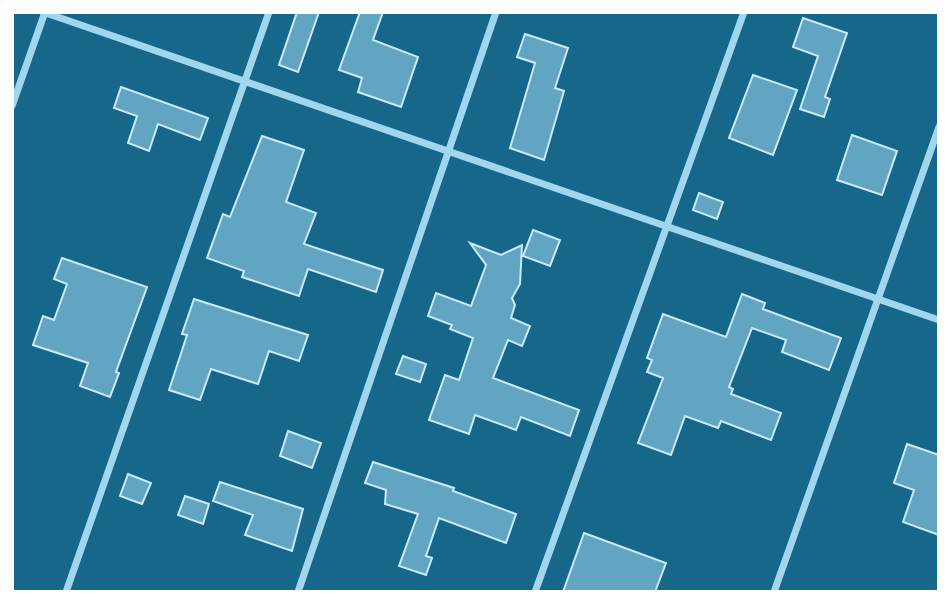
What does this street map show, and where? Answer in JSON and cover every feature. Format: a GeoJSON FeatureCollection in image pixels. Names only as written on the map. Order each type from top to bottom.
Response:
{"type":"FeatureCollection","features":[{"type":"Feature","properties":{"kind":"street"},"geometry":{"type":"LineString","coordinates":[[12,106],[45,12],[939,320]]}},
{"type":"Feature","properties":{"kind":"street"},"geometry":{"type":"LineString","coordinates":[[66,592],[269,12]]}},
{"type":"Feature","properties":{"kind":"street"},"geometry":{"type":"LineString","coordinates":[[298,592],[496,12]]}},
{"type":"Feature","properties":{"kind":"street"},"geometry":{"type":"LineString","coordinates":[[535,592],[744,12]]}},
{"type":"Feature","properties":{"kind":"street"},"geometry":{"type":"LineString","coordinates":[[774,592],[939,127]]}},
{"type":"Feature","properties":{"kind":"building"},"geometry":{"type":"Polygon","coordinates":[[[297,12],[319,12],[298,72],[279,65],[297,12]]]}},
{"type":"Feature","properties":{"kind":"building"},"geometry":{"type":"Polygon","coordinates":[[[360,12],[383,12],[373,40],[418,57],[401,107],[358,92],[362,78],[339,70],[360,12]]]}},
{"type":"Feature","properties":{"kind":"building"},"geometry":{"type":"Polygon","coordinates":[[[803,18],[847,33],[825,97],[830,99],[824,117],[800,109],[818,56],[793,47],[803,18]]]}},
{"type":"Feature","properties":{"kind":"building"},"geometry":{"type":"Polygon","coordinates":[[[525,34],[568,48],[555,88],[564,91],[544,160],[510,148],[535,63],[517,57],[525,34]]]}},
{"type":"Feature","properties":{"kind":"building"},"geometry":{"type":"Polygon","coordinates":[[[753,75],[797,90],[773,155],[729,138],[753,75]]]}},
{"type":"Feature","properties":{"kind":"building"},"geometry":{"type":"Polygon","coordinates":[[[121,87],[208,118],[200,140],[158,124],[149,151],[128,143],[137,116],[114,108],[121,87]]]}},
{"type":"Feature","properties":{"kind":"building"},"geometry":{"type":"Polygon","coordinates":[[[852,135],[897,151],[882,195],[837,180],[852,135]]]}},
{"type":"Feature","properties":{"kind":"building"},"geometry":{"type":"Polygon","coordinates":[[[262,136],[304,150],[286,202],[316,213],[304,244],[383,270],[376,292],[308,269],[299,296],[242,277],[244,271],[207,258],[223,214],[230,217],[262,136]]]}},
{"type":"Feature","properties":{"kind":"building"},"geometry":{"type":"Polygon","coordinates":[[[699,193],[723,202],[717,219],[693,210],[699,193]]]}},
{"type":"Feature","properties":{"kind":"building"},"geometry":{"type":"Polygon","coordinates":[[[533,230],[560,240],[550,266],[523,256],[533,230]]]}},
{"type":"Feature","properties":{"kind":"building"},"geometry":{"type":"Polygon","coordinates":[[[470,243],[501,255],[522,245],[520,284],[512,298],[515,305],[511,318],[530,326],[522,346],[508,340],[493,378],[579,410],[570,436],[521,417],[516,430],[475,415],[469,434],[429,420],[445,375],[459,380],[473,338],[450,329],[452,325],[428,316],[436,293],[471,306],[486,265],[470,243]]]}},
{"type":"Feature","properties":{"kind":"building"},"geometry":{"type":"Polygon","coordinates":[[[62,258],[147,287],[116,372],[119,373],[110,397],[80,386],[88,363],[33,345],[43,316],[54,320],[67,284],[54,279],[62,258]]]}},
{"type":"Feature","properties":{"kind":"building"},"geometry":{"type":"Polygon","coordinates":[[[742,294],[765,303],[763,309],[841,338],[829,370],[782,352],[786,340],[752,328],[729,387],[733,389],[731,394],[781,413],[771,440],[721,421],[718,428],[685,416],[671,455],[638,443],[663,378],[647,372],[652,360],[647,358],[663,314],[726,337],[742,294]]]}},
{"type":"Feature","properties":{"kind":"building"},"geometry":{"type":"Polygon","coordinates":[[[194,299],[308,335],[299,361],[269,351],[258,384],[211,369],[200,400],[169,390],[187,335],[182,334],[194,299]]]}},
{"type":"Feature","properties":{"kind":"building"},"geometry":{"type":"Polygon","coordinates":[[[403,356],[426,364],[420,382],[396,374],[403,356]]]}},
{"type":"Feature","properties":{"kind":"building"},"geometry":{"type":"Polygon","coordinates":[[[288,431],[321,443],[312,468],[280,456],[288,431]]]}},
{"type":"Feature","properties":{"kind":"building"},"geometry":{"type":"Polygon","coordinates":[[[907,444],[939,455],[939,535],[903,522],[914,490],[894,483],[907,444]]]}},
{"type":"Feature","properties":{"kind":"building"},"geometry":{"type":"Polygon","coordinates":[[[373,462],[454,488],[453,491],[516,514],[506,543],[439,518],[426,556],[432,558],[426,575],[399,566],[418,514],[385,504],[386,490],[365,483],[373,462]]]}},
{"type":"Feature","properties":{"kind":"building"},"geometry":{"type":"Polygon","coordinates":[[[128,474],[151,483],[142,504],[120,496],[128,474]]]}},
{"type":"Feature","properties":{"kind":"building"},"geometry":{"type":"Polygon","coordinates":[[[220,482],[303,509],[292,551],[245,535],[253,515],[213,501],[220,482]]]}},
{"type":"Feature","properties":{"kind":"building"},"geometry":{"type":"Polygon","coordinates":[[[185,496],[209,504],[203,524],[178,515],[185,496]]]}},
{"type":"Feature","properties":{"kind":"building"},"geometry":{"type":"Polygon","coordinates":[[[584,533],[666,563],[655,592],[563,592],[584,533]]]}}]}
